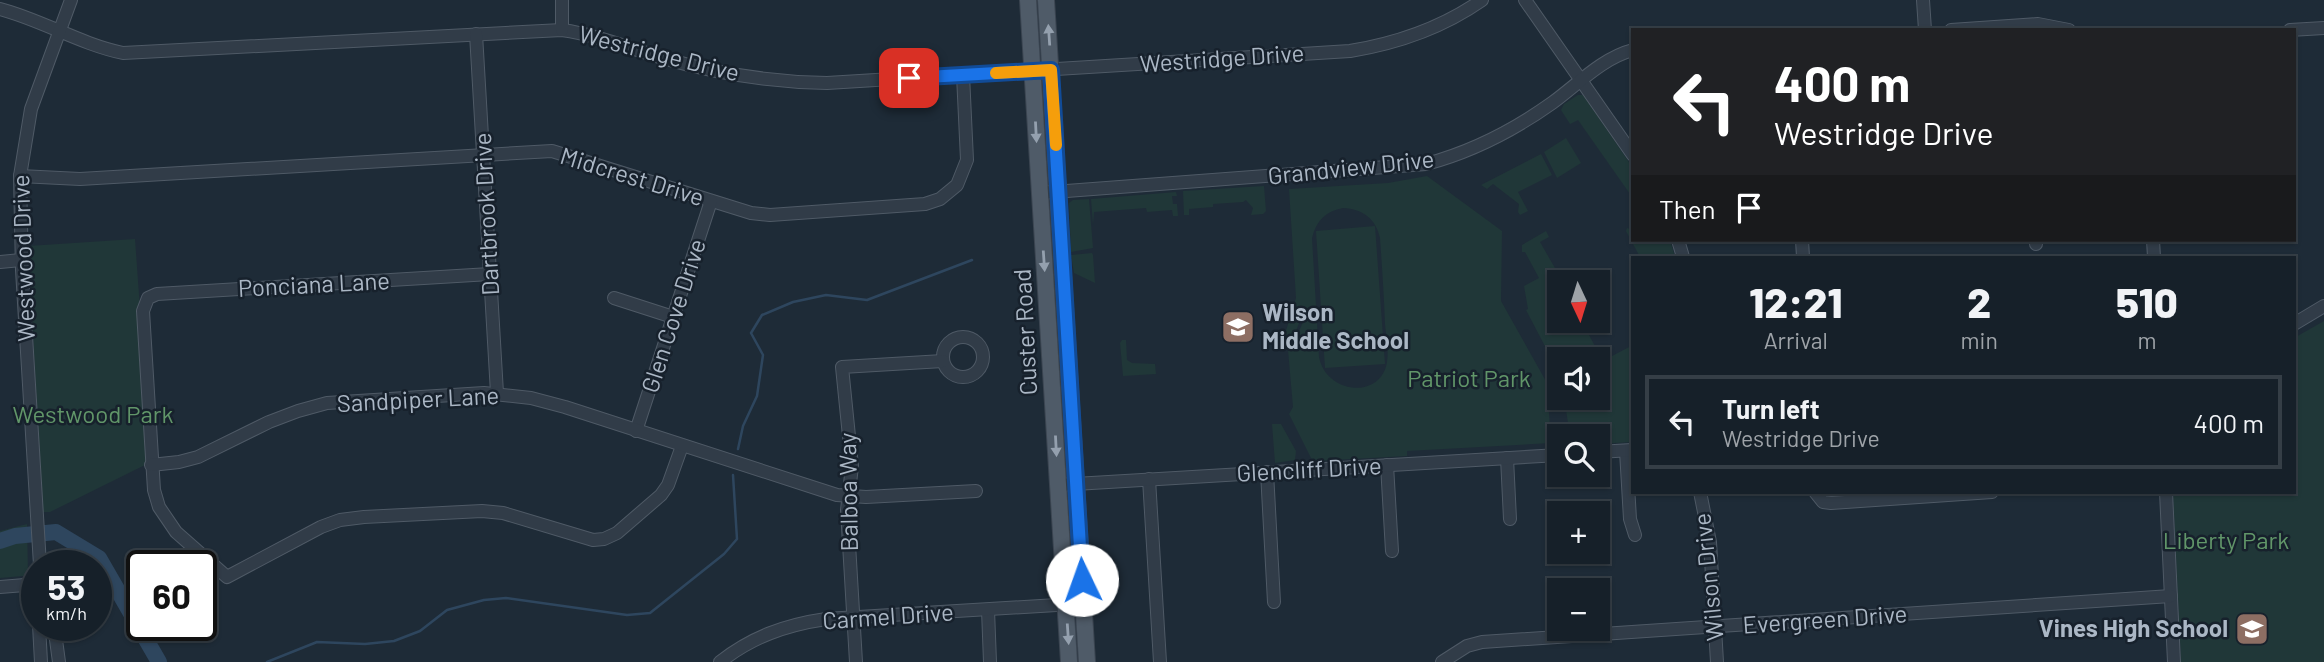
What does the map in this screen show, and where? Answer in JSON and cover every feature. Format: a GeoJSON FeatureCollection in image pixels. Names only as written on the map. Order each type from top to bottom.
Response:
{"type":"FeatureCollection","features":[{"type":"Feature","properties":{"kind":"main road","name":"Custer Road"},"geometry":{"type":"LineString","coordinates":[[1028,0],[1069,662]]}},
{"type":"Feature","properties":{"kind":"main road","name":"Custer Road"},"geometry":{"type":"LineString","coordinates":[[1046,0],[1087,662]]}},
{"type":"Feature","properties":{"kind":"street","name":"Westwood Drive"},"geometry":{"type":"LineString","coordinates":[[39,550],[21,260],[20,176],[31,110],[71,0]]}},
{"type":"Feature","properties":{"kind":"street"},"geometry":{"type":"LineString","coordinates":[[562,0],[562,30]]}},
{"type":"Feature","properties":{"kind":"street","name":"Westridge Drive"},"geometry":{"type":"LineString","coordinates":[[0,9],[104,49],[123,53],[562,30],[585,33],[665,59],[752,78],[827,83],[1362,50],[1394,43],[1441,26],[1482,0]]}},
{"type":"Feature","properties":{"kind":"street"},"geometry":{"type":"LineString","coordinates":[[1525,0],[1631,152]]}},
{"type":"Feature","properties":{"kind":"street"},"geometry":{"type":"LineString","coordinates":[[1923,0],[1925,28]]}},
{"type":"Feature","properties":{"kind":"street"},"geometry":{"type":"LineString","coordinates":[[1996,28],[2062,28]]}},
{"type":"Feature","properties":{"kind":"street"},"geometry":{"type":"LineString","coordinates":[[2296,30],[2324,28]]}},
{"type":"Feature","properties":{"kind":"street","name":"Dartbrook Drive"},"geometry":{"type":"LineString","coordinates":[[476,34],[498,394]]}},
{"type":"Feature","properties":{"kind":"street","name":"Grandview Drive"},"geometry":{"type":"LineString","coordinates":[[1040,193],[1426,164],[1483,144],[1516,127],[1606,63],[1631,51]]}},
{"type":"Feature","properties":{"kind":"street","name":"Midcrest Drive"},"geometry":{"type":"LineString","coordinates":[[20,176],[80,179],[552,151],[751,213],[770,215],[925,204],[940,199],[957,185],[967,160],[963,75]]}},
{"type":"Feature","properties":{"kind":"street","name":"Glen Cove Drive"},"geometry":{"type":"LineString","coordinates":[[636,431],[711,201]]}},
{"type":"Feature","properties":{"kind":"street"},"geometry":{"type":"LineString","coordinates":[[0,262],[21,260]]}},
{"type":"Feature","properties":{"kind":"street","name":"Ponciana Lane"},"geometry":{"type":"LineString","coordinates":[[151,465],[143,306],[148,298],[157,295],[490,274]]}},
{"type":"Feature","properties":{"kind":"street"},"geometry":{"type":"LineString","coordinates":[[614,298],[673,317]]}},
{"type":"Feature","properties":{"kind":"street"},"geometry":{"type":"LineString","coordinates":[[2296,321],[2324,306]]}},
{"type":"Feature","properties":{"kind":"street","name":"Balboa Way"},"geometry":{"type":"LineString","coordinates":[[856,662],[848,497],[852,466],[842,367],[943,361]]}},
{"type":"Feature","properties":{"kind":"street","name":"Sandpiper Lane"},"geometry":{"type":"LineString","coordinates":[[151,465],[198,457],[268,422],[327,403],[498,394],[531,398],[848,497],[976,491]]}},
{"type":"Feature","properties":{"kind":"street"},"geometry":{"type":"LineString","coordinates":[[151,465],[159,507],[168,522],[227,577],[321,527],[340,520],[364,517],[482,511],[503,513],[593,540],[604,540],[617,533],[661,495],[668,485],[682,446]]}},
{"type":"Feature","properties":{"kind":"street"},"geometry":{"type":"LineString","coordinates":[[1610,451],[1629,450],[1630,519],[1636,535]]}},
{"type":"Feature","properties":{"kind":"street","name":"Glencliff Drive"},"geometry":{"type":"LineString","coordinates":[[1058,485],[1547,455]]}},
{"type":"Feature","properties":{"kind":"street"},"geometry":{"type":"LineString","coordinates":[[1507,458],[1510,519]]}},
{"type":"Feature","properties":{"kind":"street"},"geometry":{"type":"LineString","coordinates":[[1387,465],[1392,551]]}},
{"type":"Feature","properties":{"kind":"street"},"geometry":{"type":"LineString","coordinates":[[1267,472],[1274,602]]}},
{"type":"Feature","properties":{"kind":"street"},"geometry":{"type":"LineString","coordinates":[[1149,479],[1160,662]]}},
{"type":"Feature","properties":{"kind":"street","name":"Wilson Drive"},"geometry":{"type":"LineString","coordinates":[[1700,494],[1710,536],[1717,662]]}},
{"type":"Feature","properties":{"kind":"street"},"geometry":{"type":"LineString","coordinates":[[1817,494],[1823,502],[1831,503],[1963,494]]}},
{"type":"Feature","properties":{"kind":"street"},"geometry":{"type":"LineString","coordinates":[[2166,494],[2174,662]]}},
{"type":"Feature","properties":{"kind":"street"},"geometry":{"type":"LineString","coordinates":[[0,587],[21,585]]}},
{"type":"Feature","properties":{"kind":"street","name":"Evergreen Drive"},"geometry":{"type":"LineString","coordinates":[[1442,662],[1467,646],[1482,642],[2171,596]]}},
{"type":"Feature","properties":{"kind":"street","name":"Carmel Drive"},"geometry":{"type":"LineString","coordinates":[[721,662],[755,638],[779,628],[826,619],[1083,604]]}},
{"type":"Feature","properties":{"kind":"street"},"geometry":{"type":"LineString","coordinates":[[988,611],[990,662]]}},
{"type":"Feature","properties":{"kind":"street"},"geometry":{"type":"LineString","coordinates":[[40,641],[41,662]]}},
{"type":"Feature","properties":{"kind":"street"},"geometry":{"type":"LineString","coordinates":[[56,641],[59,662]]}},
{"type":"Feature","properties":{"kind":"green space"},"geometry":{"type":"Polygon","coordinates":[[[1578,95],[1583,95],[1631,165],[1631,194],[1578,120],[1570,124],[1561,110],[1564,104],[1578,95]]]}},
{"type":"Feature","properties":{"kind":"green space"},"geometry":{"type":"Polygon","coordinates":[[[1566,138],[1581,163],[1557,178],[1544,152],[1566,138]]]}},
{"type":"Feature","properties":{"kind":"green space"},"geometry":{"type":"Polygon","coordinates":[[[1541,154],[1552,175],[1518,192],[1528,211],[1520,215],[1519,204],[1493,184],[1487,189],[1481,185],[1541,154]]]}},
{"type":"Feature","properties":{"kind":"green space","name":"Patriot Park"},"geometry":{"type":"Polygon","coordinates":[[[1427,176],[1502,231],[1501,301],[1547,383],[1550,424],[1547,424],[1547,443],[1407,451],[1407,456],[1315,461],[1311,458],[1289,414],[1293,407],[1288,350],[1284,340],[1296,338],[1309,308],[1305,308],[1294,336],[1287,336],[1285,334],[1296,298],[1289,189],[1388,183],[1427,176]],[[1343,208],[1327,214],[1319,222],[1312,238],[1319,357],[1332,379],[1353,388],[1365,387],[1383,374],[1388,353],[1380,238],[1372,220],[1362,213],[1343,208]]]}},
{"type":"Feature","properties":{"kind":"green space"},"geometry":{"type":"Polygon","coordinates":[[[1264,186],[1266,211],[1263,214],[1251,215],[1253,208],[1246,200],[1189,209],[1189,215],[1184,215],[1183,191],[1264,186]]]}},
{"type":"Feature","properties":{"kind":"green space"},"geometry":{"type":"Polygon","coordinates":[[[1176,192],[1177,196],[1172,196],[1173,204],[1177,204],[1178,216],[1173,216],[1172,210],[1147,212],[1146,208],[1094,212],[1093,225],[1091,199],[1176,192]]]}},
{"type":"Feature","properties":{"kind":"green space"},"geometry":{"type":"Polygon","coordinates":[[[1089,199],[1093,248],[1071,252],[1069,203],[1073,200],[1089,199]]]}},
{"type":"Feature","properties":{"kind":"green space"},"geometry":{"type":"Polygon","coordinates":[[[1375,226],[1385,364],[1325,368],[1316,231],[1375,226]]]}},
{"type":"Feature","properties":{"kind":"green space"},"geometry":{"type":"Polygon","coordinates":[[[1627,228],[1631,229],[1631,240],[1627,228]]]}},
{"type":"Feature","properties":{"kind":"green space"},"geometry":{"type":"Polygon","coordinates":[[[1546,231],[1549,237],[1540,242],[1556,270],[1547,270],[1547,333],[1588,333],[1595,347],[1547,347],[1547,350],[1526,310],[1524,286],[1539,278],[1525,252],[1522,252],[1522,245],[1546,231]]]}},
{"type":"Feature","properties":{"kind":"green space","name":"Westwood Park"},"geometry":{"type":"Polygon","coordinates":[[[135,239],[151,462],[50,512],[43,512],[28,246],[135,239]]]}},
{"type":"Feature","properties":{"kind":"green space"},"geometry":{"type":"Polygon","coordinates":[[[1632,242],[1671,242],[1675,256],[1639,256],[1632,242]]]}},
{"type":"Feature","properties":{"kind":"green space"},"geometry":{"type":"Polygon","coordinates":[[[1092,253],[1095,283],[1074,273],[1071,255],[1092,253]]]}},
{"type":"Feature","properties":{"kind":"green space","name":"Liberty Park"},"geometry":{"type":"Polygon","coordinates":[[[2324,321],[2324,662],[2181,662],[2173,494],[2296,494],[2296,337],[2324,321]]]}},
{"type":"Feature","properties":{"kind":"green space"},"geometry":{"type":"Polygon","coordinates":[[[1122,340],[1126,340],[1127,360],[1132,363],[1155,364],[1156,374],[1123,376],[1122,340]]]}},
{"type":"Feature","properties":{"kind":"green space"},"geometry":{"type":"Polygon","coordinates":[[[1631,346],[1631,442],[1610,443],[1610,424],[1568,424],[1566,410],[1610,410],[1610,355],[1631,346]]]}},
{"type":"Feature","properties":{"kind":"green space"},"geometry":{"type":"Polygon","coordinates":[[[1272,424],[1281,424],[1296,451],[1295,460],[1275,463],[1272,424]]]}},
{"type":"Feature","properties":{"kind":"green space"},"geometry":{"type":"Polygon","coordinates":[[[27,524],[28,550],[21,550],[21,576],[0,578],[0,531],[27,524]]]}},
{"type":"Feature","properties":{"kind":"waterway"},"geometry":{"type":"LineString","coordinates":[[738,449],[743,426],[757,396],[763,355],[751,333],[762,315],[793,302],[826,295],[867,300],[972,260]]}},
{"type":"Feature","properties":{"kind":"waterway"},"geometry":{"type":"LineString","coordinates":[[267,662],[317,642],[365,644],[394,641],[420,631],[447,610],[484,600],[506,598],[627,615],[650,613],[724,554],[737,539],[733,475]]}},
{"type":"Feature","properties":{"kind":"waterway"},"geometry":{"type":"LineString","coordinates":[[0,541],[15,536],[56,532],[99,558],[159,662]]}},
{"type":"Feature","properties":{"kind":"slow traffic"},"geometry":{"type":"LineString","coordinates":[[996,73],[1051,70],[1056,145]]}},
{"type":"Feature","properties":{"kind":"place","name":"Wilson Middle School"},"geometry":{"type":"Point","coordinates":[1238,327]}},
{"type":"Feature","properties":{"kind":"place","name":"Vines High School"},"geometry":{"type":"Point","coordinates":[2252,629]}},
{"type":"Feature","properties":{"kind":"route"},"geometry":{"type":"LineString","coordinates":[[909,78],[1051,70],[1082,580]]}}]}
